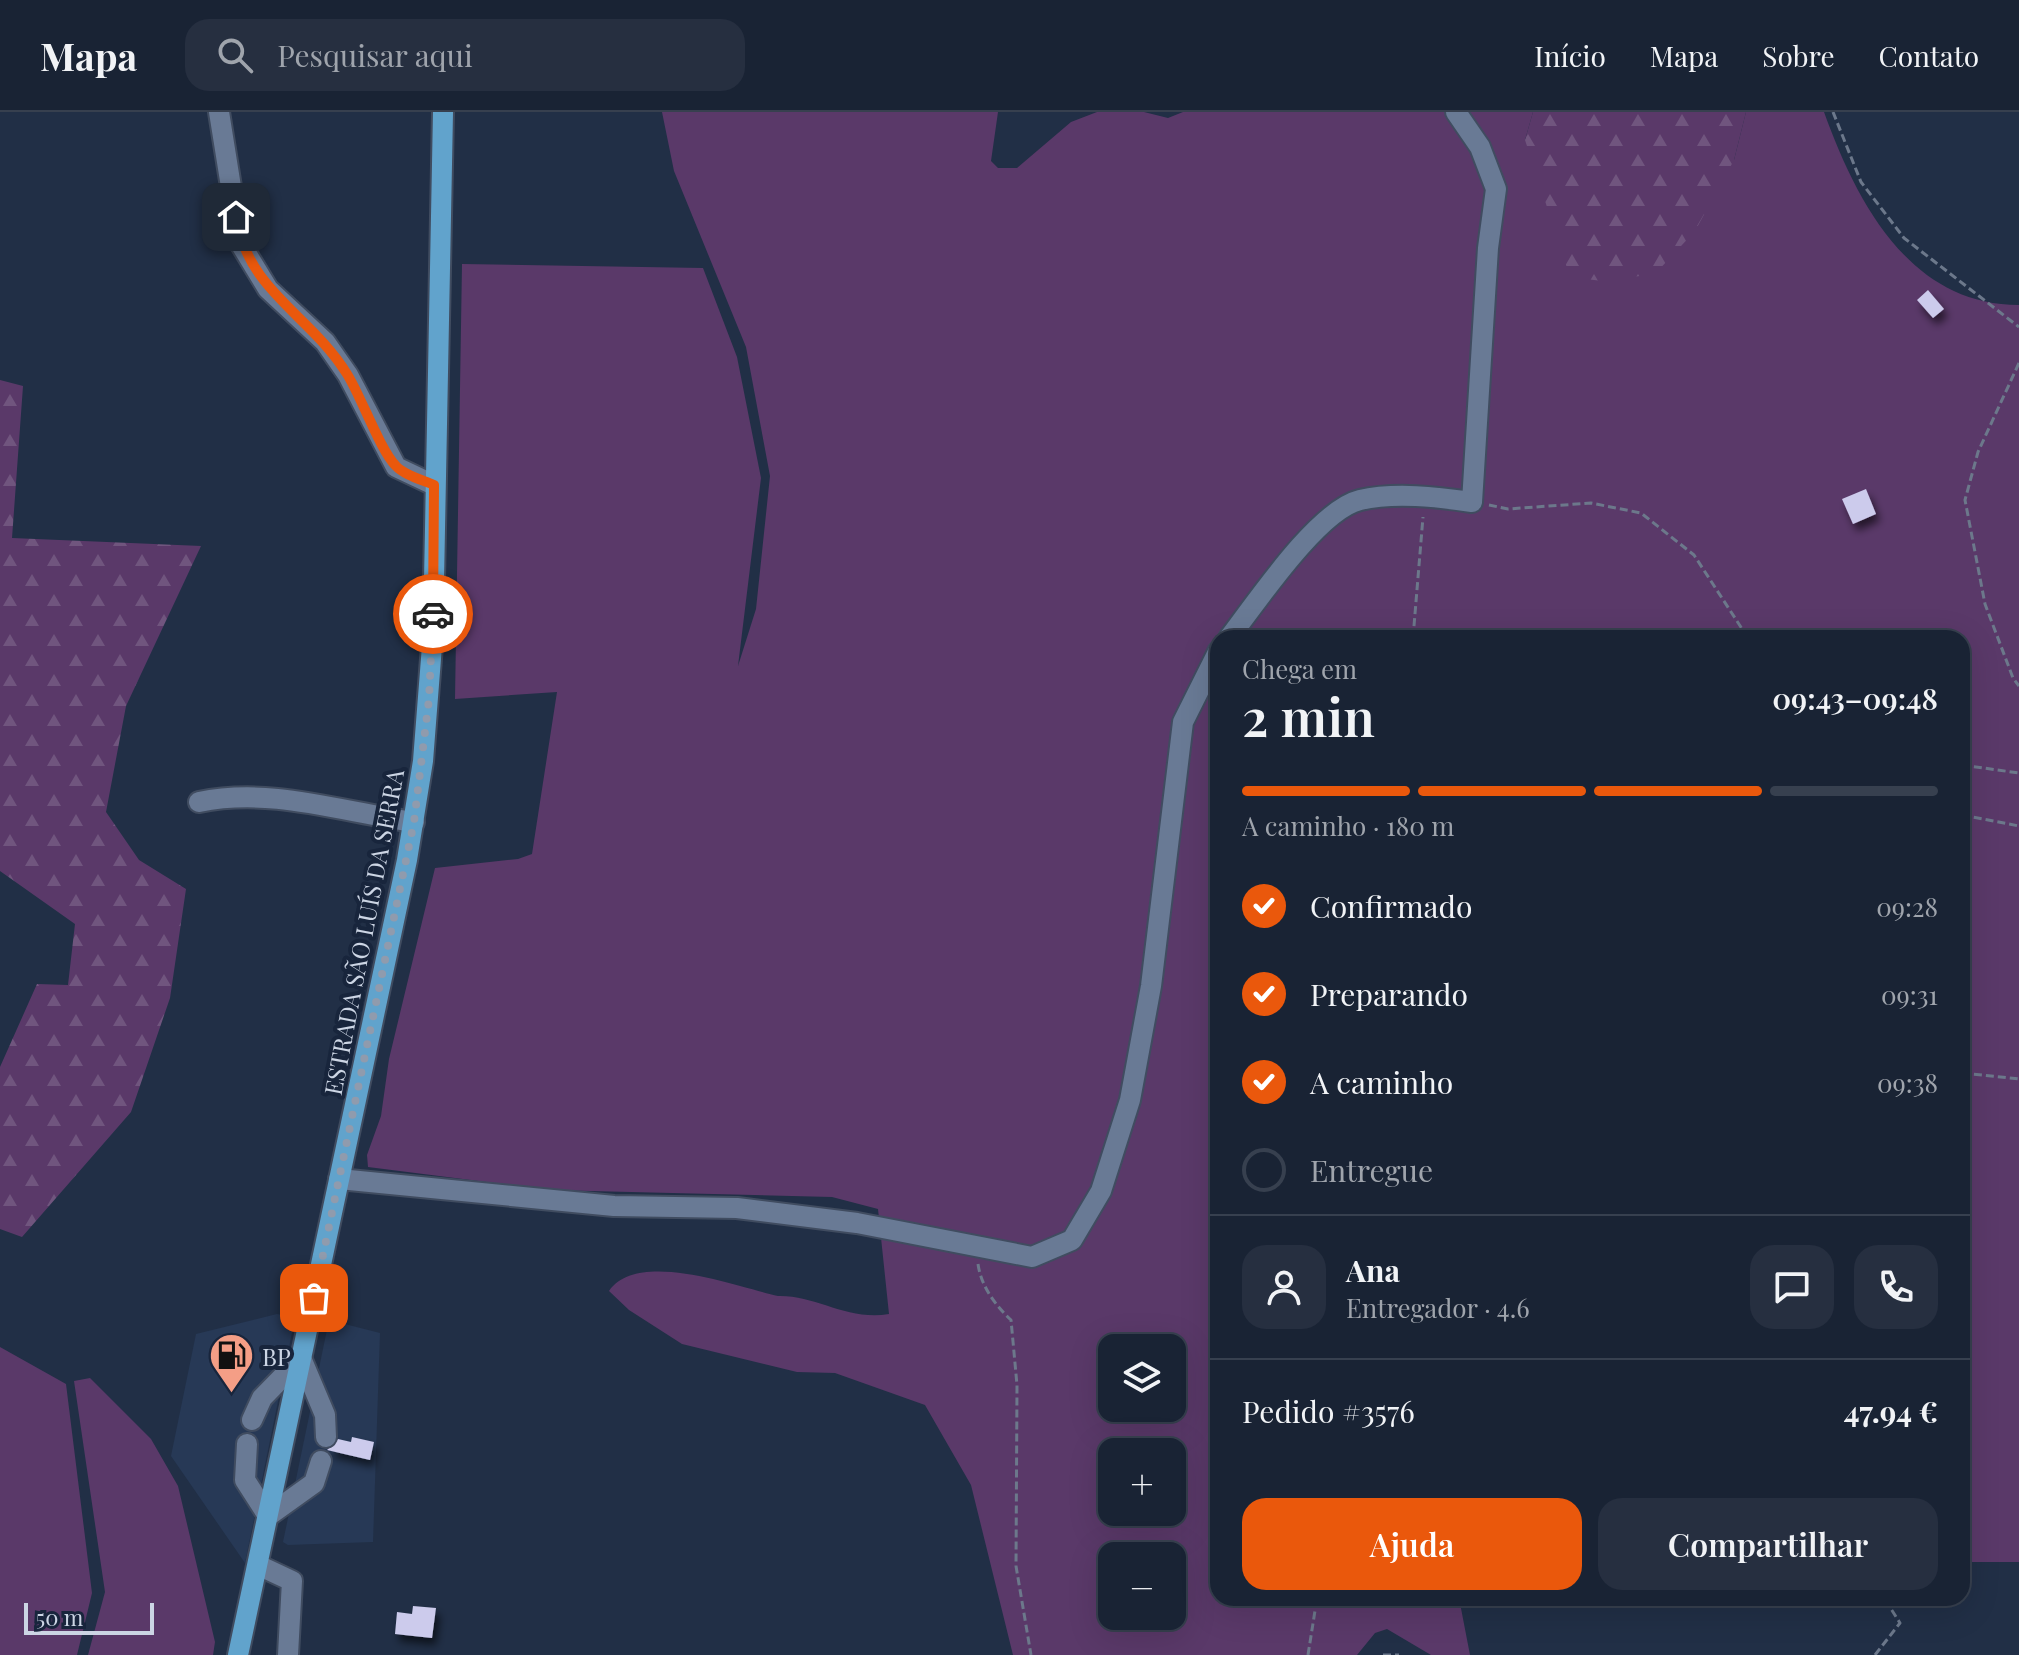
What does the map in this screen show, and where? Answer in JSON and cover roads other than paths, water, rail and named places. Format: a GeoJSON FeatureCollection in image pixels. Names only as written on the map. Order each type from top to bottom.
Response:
{"type":"FeatureCollection","features":[{"type":"Feature","properties":{"kind":"main road","name":"ESTRADA SÃO LUÍS DA SERRA"},"geometry":{"type":"LineString","coordinates":[[238,1655],[414,822],[429,699],[443,112]]}},
{"type":"Feature","properties":{"kind":"street"},"geometry":{"type":"LineString","coordinates":[[219,112],[240,243],[268,289],[325,342],[348,375],[396,467],[434,485]]}},
{"type":"Feature","properties":{"kind":"street"},"geometry":{"type":"LineString","coordinates":[[1235,630],[1308,535],[1358,500],[1425,497],[1472,502],[1488,248],[1496,189],[1480,147],[1456,112]]}},
{"type":"Feature","properties":{"kind":"street"},"geometry":{"type":"LineString","coordinates":[[339,1179],[614,1206],[737,1208],[857,1223],[1032,1257],[1072,1240],[1101,1191],[1130,1100],[1151,986],[1183,722],[1210,668]]}},
{"type":"Feature","properties":{"kind":"street"},"geometry":{"type":"LineString","coordinates":[[199,802],[228,796],[298,800],[414,822]]}},
{"type":"Feature","properties":{"kind":"street"},"geometry":{"type":"LineString","coordinates":[[252,1420],[262,1398],[301,1358],[325,1415],[326,1437]]}},
{"type":"Feature","properties":{"kind":"street"},"geometry":{"type":"LineString","coordinates":[[247,1444],[245,1480],[268,1516],[314,1483],[321,1461]]}},
{"type":"Feature","properties":{"kind":"street"},"geometry":{"type":"LineString","coordinates":[[258,1565],[292,1581],[298,1624],[288,1655]]}},
{"type":"Feature","properties":{"kind":"place","name":"BP"},"geometry":{"type":"Point","coordinates":[231,1395]}}]}
